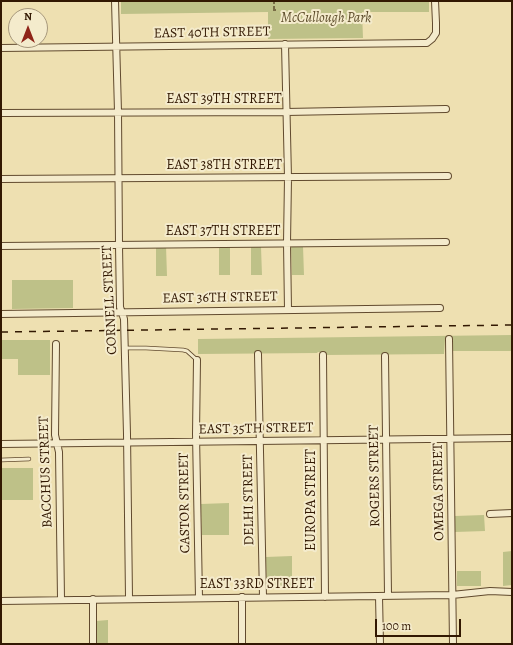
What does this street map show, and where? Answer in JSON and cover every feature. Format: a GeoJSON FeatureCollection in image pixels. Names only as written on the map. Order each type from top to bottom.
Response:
{"type":"FeatureCollection","features":[{"type":"Feature","properties":{"kind":"street","name":"CORNELL STREET"},"geometry":{"type":"LineString","coordinates":[[115,1],[120,307],[124,319],[125,348],[128,598]]}},
{"type":"Feature","properties":{"kind":"street","name":"EAST 40TH STREET"},"geometry":{"type":"LineString","coordinates":[[1,48],[427,43],[436,33],[435,1]]}},
{"type":"Feature","properties":{"kind":"street"},"geometry":{"type":"LineString","coordinates":[[285,44],[288,178],[288,310]]}},
{"type":"Feature","properties":{"kind":"street","name":"EAST 39TH STREET"},"geometry":{"type":"LineString","coordinates":[[1,113],[286,112],[446,109]]}},
{"type":"Feature","properties":{"kind":"street","name":"EAST 38TH STREET"},"geometry":{"type":"LineString","coordinates":[[1,179],[448,176]]}},
{"type":"Feature","properties":{"kind":"street","name":"EAST 37TH STREET"},"geometry":{"type":"LineString","coordinates":[[1,246],[446,242]]}},
{"type":"Feature","properties":{"kind":"street","name":"EAST 36TH STREET"},"geometry":{"type":"LineString","coordinates":[[1,314],[440,308]]}},
{"type":"Feature","properties":{"kind":"street","name":"OMEGA STREET"},"geometry":{"type":"LineString","coordinates":[[449,339],[453,644]]}},
{"type":"Feature","properties":{"kind":"street","name":"BACCHUS STREET"},"geometry":{"type":"LineString","coordinates":[[56,344],[56,434],[59,452],[61,599]]}},
{"type":"Feature","properties":{"kind":"street","name":"DELHI STREET"},"geometry":{"type":"LineString","coordinates":[[258,354],[263,597]]}},
{"type":"Feature","properties":{"kind":"street","name":"EUROPA STREET"},"geometry":{"type":"LineString","coordinates":[[323,355],[325,597]]}},
{"type":"Feature","properties":{"kind":"street","name":"ROGERS STREET"},"geometry":{"type":"LineString","coordinates":[[385,356],[388,595]]}},
{"type":"Feature","properties":{"kind":"street","name":"CASTOR STREET"},"geometry":{"type":"LineString","coordinates":[[196,360],[199,598]]}},
{"type":"Feature","properties":{"kind":"street","name":"EAST 35TH STREET"},"geometry":{"type":"LineString","coordinates":[[1,444],[57,442],[196,442],[512,438]]}},
{"type":"Feature","properties":{"kind":"street"},"geometry":{"type":"LineString","coordinates":[[490,514],[512,513]]}},
{"type":"Feature","properties":{"kind":"street","name":"EAST 33RD STREET"},"geometry":{"type":"LineString","coordinates":[[1,601],[128,598],[452,595],[490,591],[512,592]]}},
{"type":"Feature","properties":{"kind":"street"},"geometry":{"type":"LineString","coordinates":[[379,596],[380,644]]}},
{"type":"Feature","properties":{"kind":"street"},"geometry":{"type":"LineString","coordinates":[[242,597],[242,644]]}},
{"type":"Feature","properties":{"kind":"street"},"geometry":{"type":"LineString","coordinates":[[93,599],[93,644]]}},
{"type":"Feature","properties":{"kind":"lane"},"geometry":{"type":"LineString","coordinates":[[125,348],[183,350],[196,360]]}},
{"type":"Feature","properties":{"kind":"lane"},"geometry":{"type":"LineString","coordinates":[[1,460],[29,459]]}},
{"type":"Feature","properties":{"kind":"path"},"geometry":{"type":"LineString","coordinates":[[274,1],[274,10],[278,10]]}},
{"type":"Feature","properties":{"kind":"green space","name":"McCullough Park"},"geometry":{"type":"Polygon","coordinates":[[[121,1],[429,1],[429,12],[362,12],[363,38],[268,39],[268,12],[121,14],[121,1]]]}},
{"type":"Feature","properties":{"kind":"green space"},"geometry":{"type":"Polygon","coordinates":[[[156,246],[166,246],[167,276],[156,276],[156,246]]]}},
{"type":"Feature","properties":{"kind":"green space"},"geometry":{"type":"Polygon","coordinates":[[[291,246],[303,246],[304,275],[292,275],[291,246]]]}},
{"type":"Feature","properties":{"kind":"green space"},"geometry":{"type":"Polygon","coordinates":[[[219,247],[230,247],[230,275],[219,275],[219,247]]]}},
{"type":"Feature","properties":{"kind":"green space"},"geometry":{"type":"Polygon","coordinates":[[[251,247],[261,247],[262,275],[251,275],[251,247]]]}},
{"type":"Feature","properties":{"kind":"green space"},"geometry":{"type":"Polygon","coordinates":[[[12,280],[73,280],[73,308],[12,309],[12,280]]]}},
{"type":"Feature","properties":{"kind":"green space"},"geometry":{"type":"Polygon","coordinates":[[[512,335],[512,351],[451,351],[451,339],[445,339],[444,354],[325,355],[325,352],[318,352],[198,354],[198,339],[512,335]]]}},
{"type":"Feature","properties":{"kind":"green space"},"geometry":{"type":"Polygon","coordinates":[[[1,340],[50,340],[50,375],[18,375],[18,359],[1,359],[1,340]]]}},
{"type":"Feature","properties":{"kind":"green space"},"geometry":{"type":"Polygon","coordinates":[[[1,468],[33,468],[33,500],[1,500],[1,468]]]}},
{"type":"Feature","properties":{"kind":"green space"},"geometry":{"type":"Polygon","coordinates":[[[229,503],[229,535],[202,535],[201,504],[229,503]]]}},
{"type":"Feature","properties":{"kind":"green space"},"geometry":{"type":"Polygon","coordinates":[[[484,515],[485,531],[455,532],[455,516],[484,515]]]}},
{"type":"Feature","properties":{"kind":"green space"},"geometry":{"type":"Polygon","coordinates":[[[512,551],[512,585],[503,586],[503,552],[512,551]]]}},
{"type":"Feature","properties":{"kind":"green space"},"geometry":{"type":"Polygon","coordinates":[[[292,556],[292,589],[267,589],[266,557],[292,556]]]}},
{"type":"Feature","properties":{"kind":"green space"},"geometry":{"type":"Polygon","coordinates":[[[457,571],[481,571],[481,586],[457,586],[457,571]]]}},
{"type":"Feature","properties":{"kind":"green space"},"geometry":{"type":"Polygon","coordinates":[[[108,620],[108,644],[96,644],[96,621],[108,620]]]}},
{"type":"Feature","properties":{"kind":"railway"},"geometry":{"type":"LineString","coordinates":[[1,332],[512,325]]}}]}
